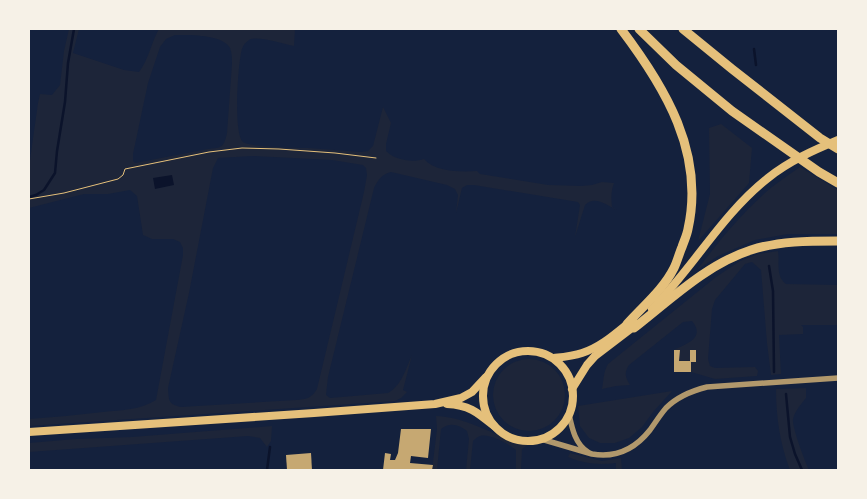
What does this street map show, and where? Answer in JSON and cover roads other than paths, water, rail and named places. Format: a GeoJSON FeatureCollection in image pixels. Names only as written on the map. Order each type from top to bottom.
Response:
{"type":"FeatureCollection","features":[{"type":"Feature","properties":{"kind":"highway"},"geometry":{"type":"LineString","coordinates":[[621,29],[662,88],[673,110],[689,160],[692,184],[688,229],[674,268],[662,287],[631,326]]}},
{"type":"Feature","properties":{"kind":"highway"},"geometry":{"type":"LineString","coordinates":[[639,29],[676,65],[732,111],[838,183]]}},
{"type":"Feature","properties":{"kind":"highway"},"geometry":{"type":"LineString","coordinates":[[683,29],[820,138],[838,148]]}},
{"type":"Feature","properties":{"kind":"highway"},"geometry":{"type":"LineString","coordinates":[[631,326],[712,268],[750,250],[778,244],[838,241]]}},
{"type":"Feature","properties":{"kind":"main road"},"geometry":{"type":"LineString","coordinates":[[572,389],[587,364],[595,356],[667,294],[707,242],[755,189],[783,167],[811,151],[838,140]]}},
{"type":"Feature","properties":{"kind":"main road"},"geometry":{"type":"LineString","coordinates":[[494,426],[484,408],[482,398],[483,387],[492,368],[501,360],[511,354],[523,351],[554,358],[579,354],[592,349],[631,326]]}},
{"type":"Feature","properties":{"kind":"main road"},"geometry":{"type":"LineString","coordinates":[[29,432],[435,404],[460,405],[475,411],[503,434],[515,439],[528,441],[552,434],[562,425],[572,406],[572,389],[566,374],[554,358]]}},
{"type":"Feature","properties":{"kind":"main road"},"geometry":{"type":"LineString","coordinates":[[435,404],[461,398],[472,392],[486,378]]}},
{"type":"Feature","properties":{"kind":"street"},"geometry":{"type":"LineString","coordinates":[[540,439],[600,456],[619,453],[635,446],[642,440],[673,402],[685,394],[698,389],[838,378]]}},
{"type":"Feature","properties":{"kind":"street"},"geometry":{"type":"LineString","coordinates":[[569,414],[577,440],[585,450],[592,454]]}},
{"type":"Feature","properties":{"kind":"waterway"},"geometry":{"type":"LineString","coordinates":[[29,197],[44,190],[55,173],[65,102],[68,63],[74,29]]}},
{"type":"Feature","properties":{"kind":"waterway"},"geometry":{"type":"LineString","coordinates":[[754,49],[756,65]]}},
{"type":"Feature","properties":{"kind":"waterway"},"geometry":{"type":"LineString","coordinates":[[769,266],[773,291],[774,372]]}},
{"type":"Feature","properties":{"kind":"waterway"},"geometry":{"type":"LineString","coordinates":[[786,394],[790,437],[802,470]]}},
{"type":"Feature","properties":{"kind":"waterway"},"geometry":{"type":"LineString","coordinates":[[267,470],[270,447]]}}]}
